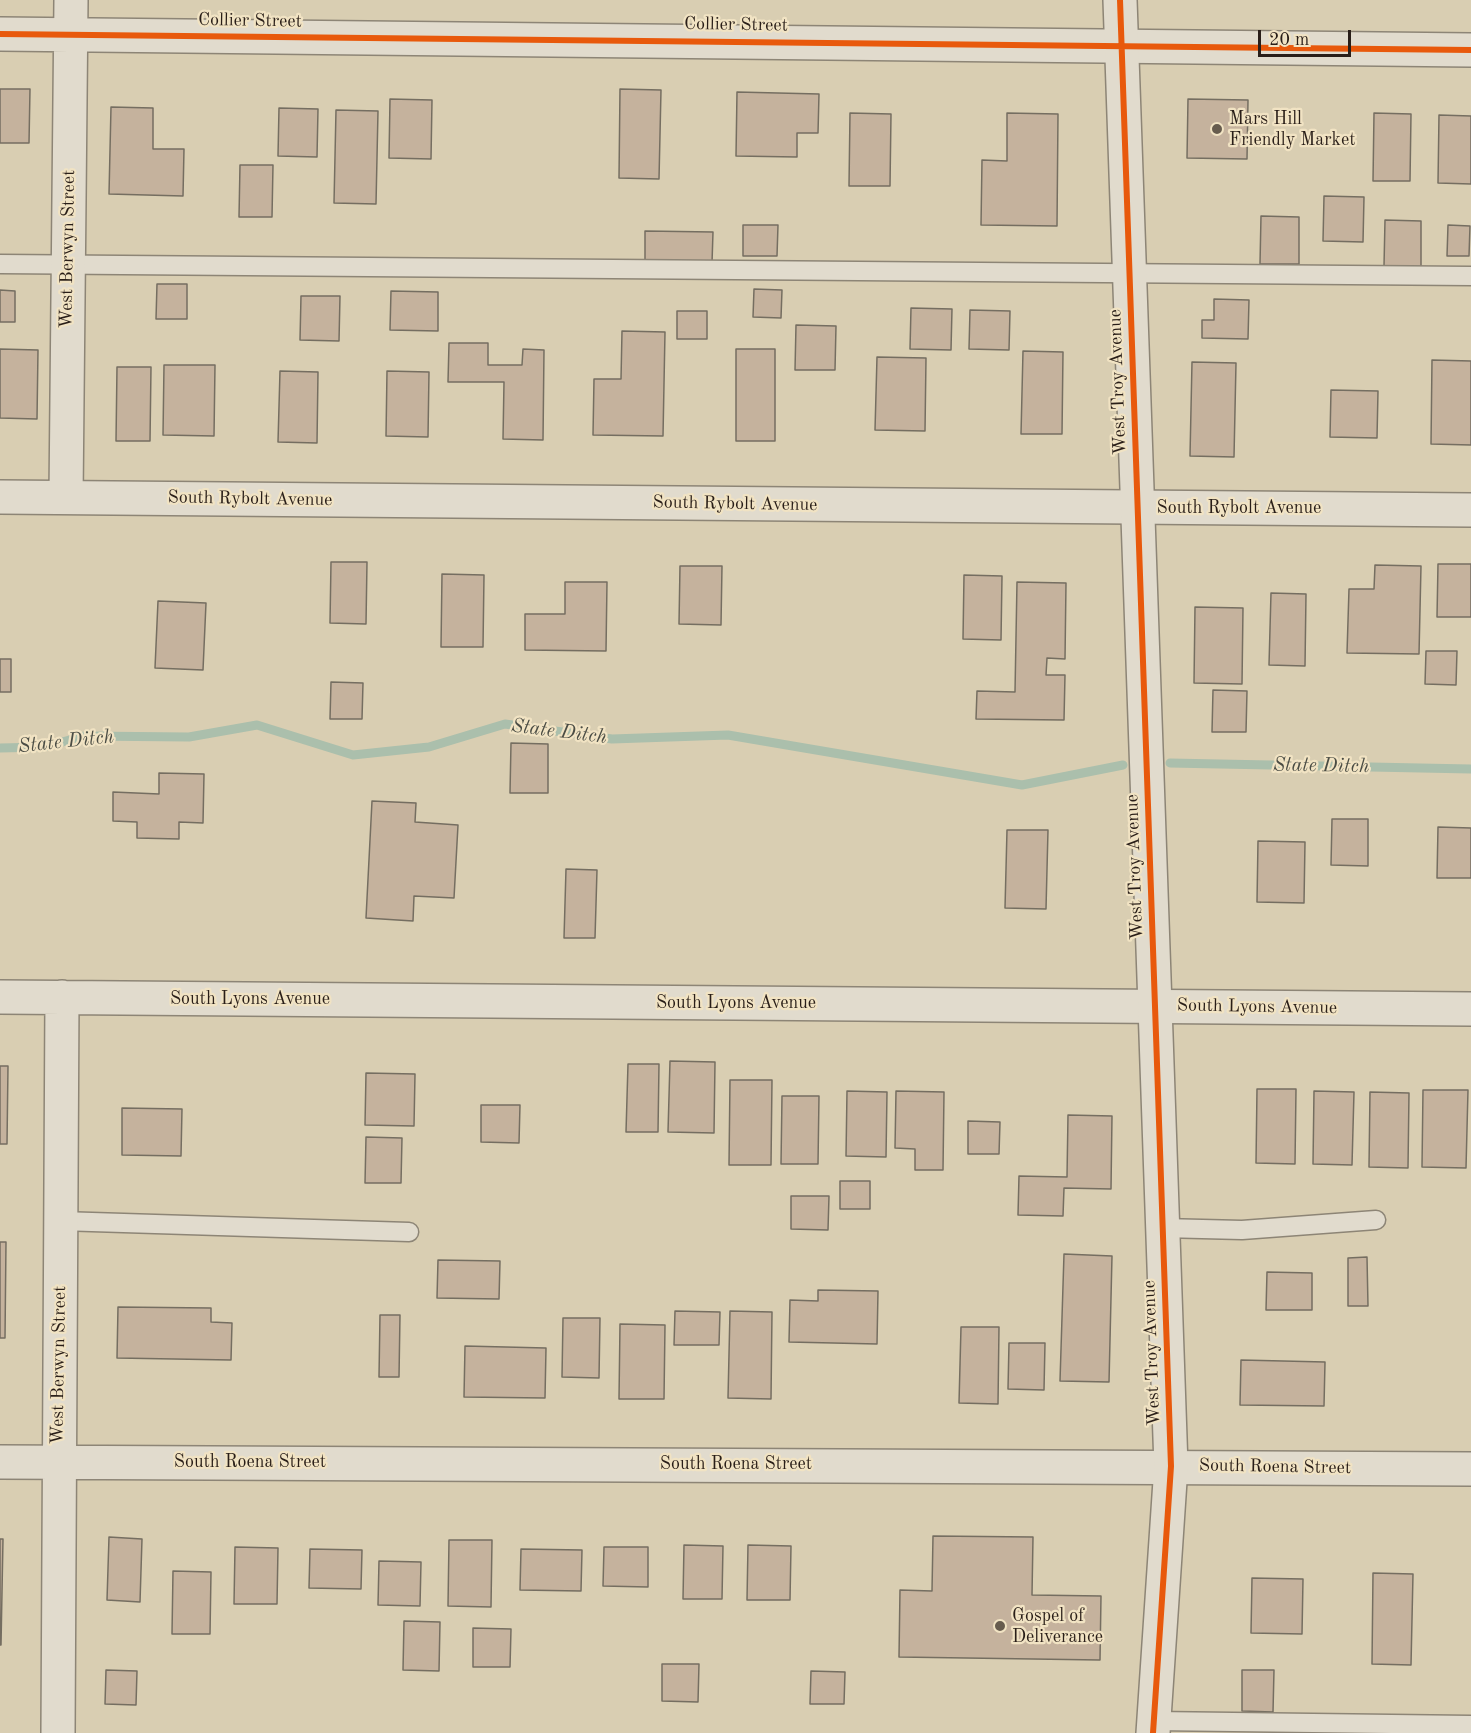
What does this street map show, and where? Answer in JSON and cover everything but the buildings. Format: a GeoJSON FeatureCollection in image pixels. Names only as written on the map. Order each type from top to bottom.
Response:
{"type":"FeatureCollection","features":[{"type":"Feature","properties":{"kind":"street","name":"West Berwyn Street"},"geometry":{"type":"LineString","coordinates":[[66,497],[71,0]]}},
{"type":"Feature","properties":{"kind":"street","name":"West Troy Avenue"},"geometry":{"type":"LineString","coordinates":[[1120,0],[1171,1466],[1153,1727]]}},
{"type":"Feature","properties":{"kind":"street","name":"Collier Street"},"geometry":{"type":"LineString","coordinates":[[0,34],[1121,44],[1471,50]]}},
{"type":"Feature","properties":{"kind":"street","name":"South Rybolt Avenue"},"geometry":{"type":"LineString","coordinates":[[0,497],[1471,510]]}},
{"type":"Feature","properties":{"kind":"street","name":"South Lyons Avenue"},"geometry":{"type":"LineString","coordinates":[[0,997],[1471,1009]]}},
{"type":"Feature","properties":{"kind":"street","name":"West Berwyn Street"},"geometry":{"type":"LineString","coordinates":[[58,1733],[62,997]]}},
{"type":"Feature","properties":{"kind":"street","name":"South Roena Street"},"geometry":{"type":"LineString","coordinates":[[0,1462],[1471,1469]]}},
{"type":"Feature","properties":{"kind":"lane"},"geometry":{"type":"LineString","coordinates":[[0,264],[1471,276]]}},
{"type":"Feature","properties":{"kind":"lane"},"geometry":{"type":"LineString","coordinates":[[1162,1227],[1242,1230],[1376,1220]]}},
{"type":"Feature","properties":{"kind":"lane"},"geometry":{"type":"LineString","coordinates":[[60,1221],[409,1232]]}},
{"type":"Feature","properties":{"kind":"lane"},"geometry":{"type":"LineString","coordinates":[[1153,1727],[1471,1725]]}},
{"type":"Feature","properties":{"kind":"waterway","name":"State Ditch"},"geometry":{"type":"LineString","coordinates":[[0,748],[44,747],[84,736],[189,737],[257,725],[353,755],[429,747],[505,724],[612,739],[728,735],[1022,785],[1123,765]]}},
{"type":"Feature","properties":{"kind":"waterway","name":"State Ditch"},"geometry":{"type":"LineString","coordinates":[[1170,763],[1471,769]]}},
{"type":"Feature","properties":{"kind":"cycle path"},"geometry":{"type":"LineString","coordinates":[[1120,0],[1171,1466],[1153,1733]]}},
{"type":"Feature","properties":{"kind":"cycle path"},"geometry":{"type":"LineString","coordinates":[[0,34],[1471,50]]}},
{"type":"Feature","properties":{"kind":"place","name":"Mars Hill Friendly Market"},"geometry":{"type":"Point","coordinates":[1217,129]}},
{"type":"Feature","properties":{"kind":"place","name":"Gospel of Deliverance"},"geometry":{"type":"Point","coordinates":[1000,1626]}}]}
